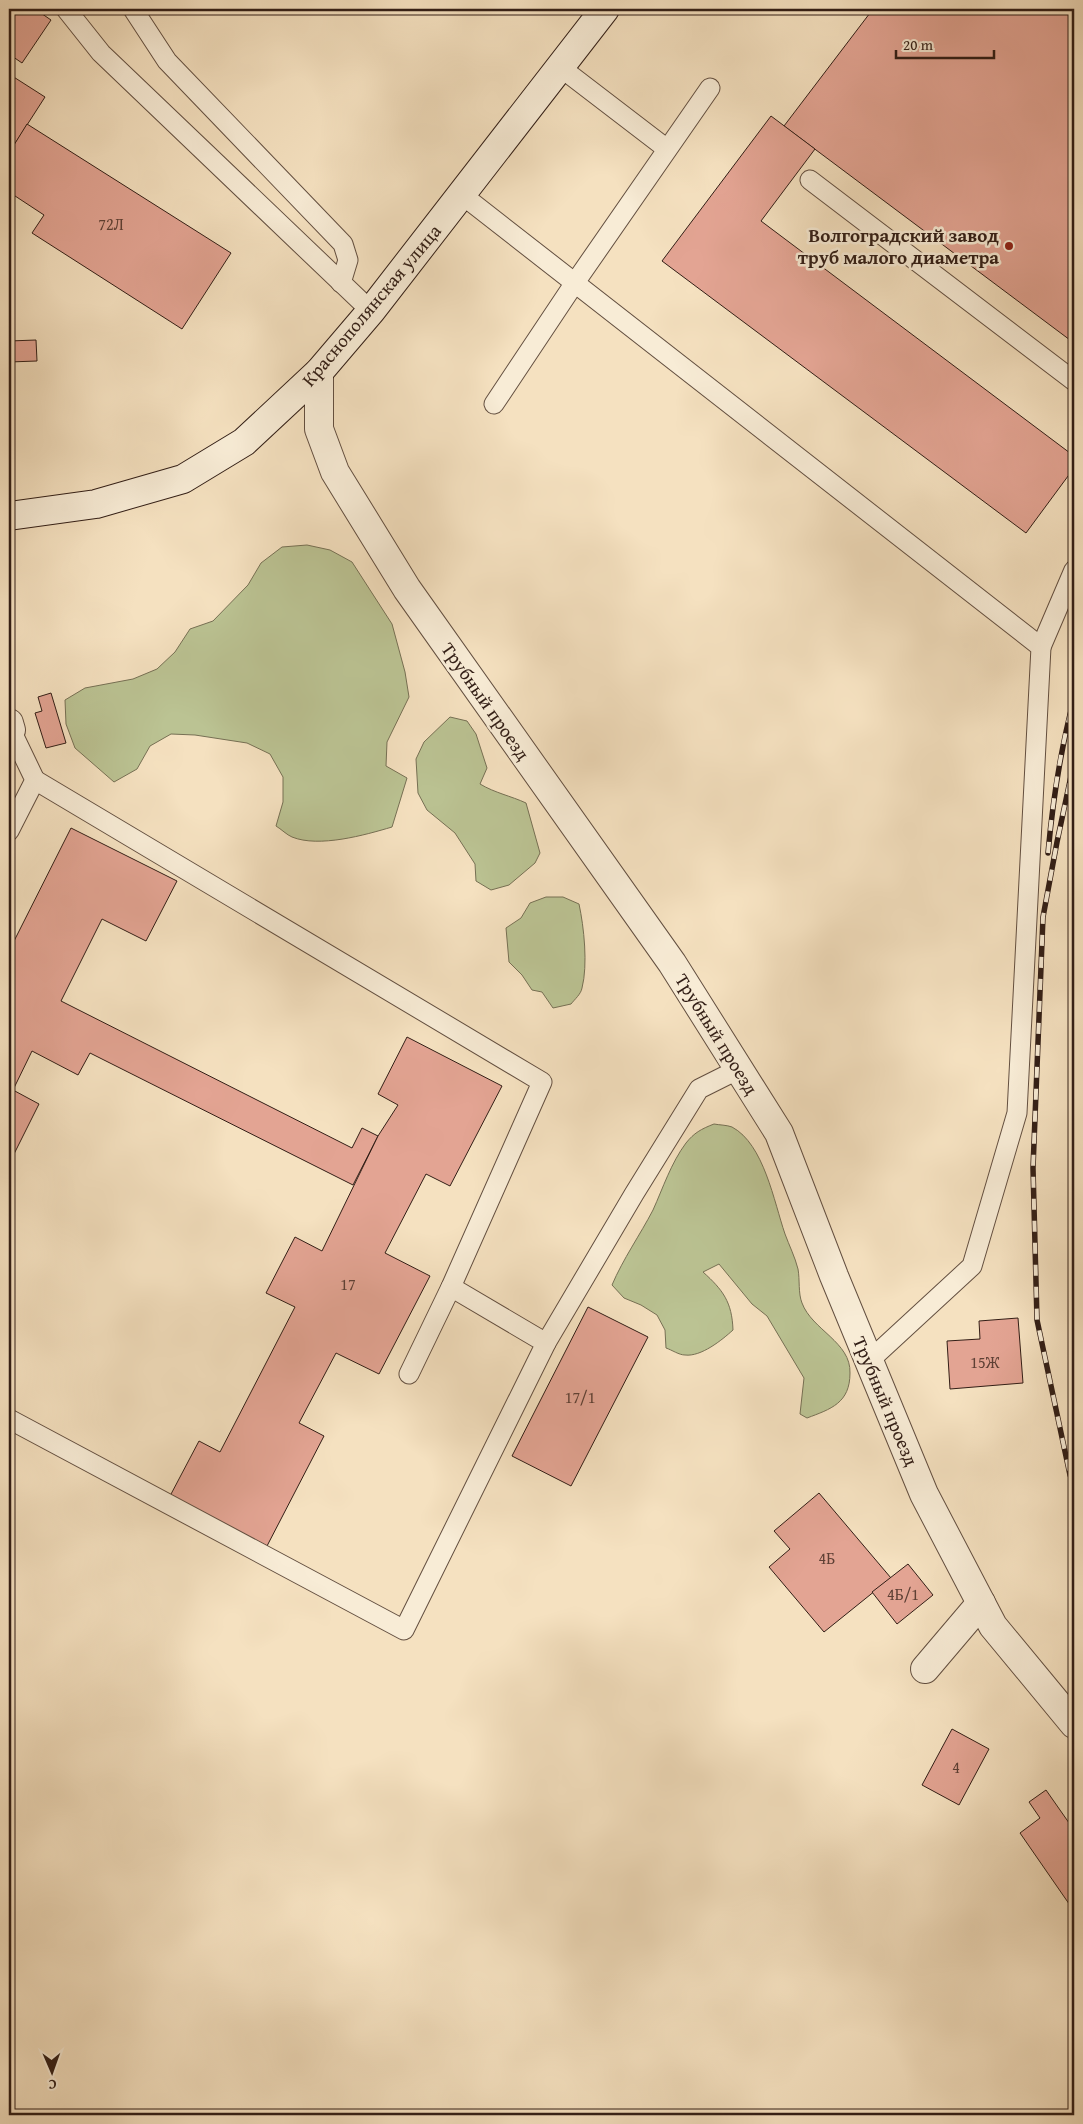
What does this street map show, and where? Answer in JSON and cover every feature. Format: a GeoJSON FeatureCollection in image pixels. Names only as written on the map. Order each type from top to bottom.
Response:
{"type":"FeatureCollection","features":[{"type":"Feature","properties":{"kind":"street","name":"Краснополянская улица"},"geometry":{"type":"LineString","coordinates":[[9,516],[96,504],[183,479],[244,442],[319,372],[371,311],[605,9]]}},
{"type":"Feature","properties":{"kind":"street","name":"Трубный проезд"},"geometry":{"type":"LineString","coordinates":[[319,372],[319,430],[335,472],[407,589],[672,963],[779,1133],[834,1276],[924,1494],[993,1626],[1074,1724]]}},
{"type":"Feature","properties":{"kind":"street"},"geometry":{"type":"LineString","coordinates":[[925,1669],[981,1604]]}},
{"type":"Feature","properties":{"kind":"lane"},"geometry":{"type":"LineString","coordinates":[[66,9],[101,53],[371,311]]}},
{"type":"Feature","properties":{"kind":"lane"},"geometry":{"type":"LineString","coordinates":[[133,9],[167,61],[343,244],[348,260],[341,282]]}},
{"type":"Feature","properties":{"kind":"lane"},"geometry":{"type":"LineString","coordinates":[[560,67],[667,149]]}},
{"type":"Feature","properties":{"kind":"lane"},"geometry":{"type":"LineString","coordinates":[[494,404],[574,284],[710,88]]}},
{"type":"Feature","properties":{"kind":"lane"},"geometry":{"type":"LineString","coordinates":[[810,180],[1074,381]]}},
{"type":"Feature","properties":{"kind":"lane"},"geometry":{"type":"LineString","coordinates":[[461,194],[1041,647]]}},
{"type":"Feature","properties":{"kind":"lane"},"geometry":{"type":"LineString","coordinates":[[869,1361],[972,1266],[1017,1113],[1041,647],[1074,570]]}},
{"type":"Feature","properties":{"kind":"lane"},"geometry":{"type":"LineString","coordinates":[[10,726],[35,780],[542,1082],[451,1287],[409,1374]]}},
{"type":"Feature","properties":{"kind":"lane"},"geometry":{"type":"LineString","coordinates":[[9,831],[35,780]]}},
{"type":"Feature","properties":{"kind":"lane"},"geometry":{"type":"LineString","coordinates":[[9,1419],[404,1630],[546,1342],[634,1194],[699,1089],[739,1069]]}},
{"type":"Feature","properties":{"kind":"lane"},"geometry":{"type":"LineString","coordinates":[[451,1287],[546,1342]]}},
{"type":"Feature","properties":{"kind":"green space"},"geometry":{"type":"Polygon","coordinates":[[[307,545],[330,550],[352,562],[392,624],[405,672],[409,697],[387,742],[386,766],[407,778],[392,827],[356,837],[328,841],[303,840],[290,836],[276,826],[283,802],[283,777],[270,754],[247,743],[195,735],[171,734],[150,746],[137,769],[114,782],[75,748],[66,724],[65,700],[85,688],[133,679],[157,669],[175,652],[190,629],[213,621],[248,585],[261,563],[282,547],[307,545]]]}},
{"type":"Feature","properties":{"kind":"green space"},"geometry":{"type":"Polygon","coordinates":[[[450,717],[467,721],[476,734],[487,768],[480,784],[526,803],[540,853],[535,863],[509,885],[491,890],[476,881],[475,864],[455,833],[427,810],[418,793],[416,759],[424,742],[450,717]]]}},
{"type":"Feature","properties":{"kind":"green space"},"geometry":{"type":"Polygon","coordinates":[[[546,897],[563,897],[579,904],[585,946],[584,979],[580,992],[571,1004],[553,1008],[542,992],[532,990],[522,975],[509,962],[506,928],[521,918],[530,903],[546,897]]]}},
{"type":"Feature","properties":{"kind":"green space"},"geometry":{"type":"Polygon","coordinates":[[[714,1124],[732,1127],[743,1135],[760,1160],[797,1265],[802,1303],[814,1321],[838,1344],[849,1362],[849,1383],[843,1398],[831,1408],[807,1418],[800,1414],[804,1378],[767,1316],[752,1304],[719,1264],[703,1272],[725,1297],[731,1312],[733,1330],[711,1347],[691,1355],[680,1354],[666,1348],[665,1330],[657,1315],[641,1305],[624,1298],[612,1285],[653,1210],[672,1167],[686,1143],[695,1134],[714,1124]]]}},
{"type":"Feature","properties":{"kind":"building"},"geometry":{"type":"Polygon","coordinates":[[[9,9],[35,9],[51,20],[22,63],[9,54],[9,9]]]}},
{"type":"Feature","properties":{"kind":"building","name":"Волгоградский завод труб малого диаметра"},"geometry":{"type":"Polygon","coordinates":[[[873,9],[1074,9],[1074,343],[784,126],[873,9]]]}},
{"type":"Feature","properties":{"kind":"building"},"geometry":{"type":"Polygon","coordinates":[[[9,74],[45,97],[9,153],[9,74]]]}},
{"type":"Feature","properties":{"kind":"building"},"geometry":{"type":"Polygon","coordinates":[[[771,116],[815,149],[761,221],[1074,456],[1074,468],[1026,533],[662,261],[771,116]]]}},
{"type":"Feature","properties":{"kind":"building"},"geometry":{"type":"Polygon","coordinates":[[[27,124],[231,253],[182,329],[32,233],[44,215],[9,192],[9,153],[27,124]]]}},
{"type":"Feature","properties":{"kind":"building"},"geometry":{"type":"Polygon","coordinates":[[[36,340],[37,361],[9,362],[9,341],[36,340]]]}},
{"type":"Feature","properties":{"kind":"building"},"geometry":{"type":"Polygon","coordinates":[[[51,693],[66,743],[46,748],[35,713],[42,711],[38,697],[51,693]]]}},
{"type":"Feature","properties":{"kind":"building"},"geometry":{"type":"Polygon","coordinates":[[[71,828],[177,881],[146,941],[102,919],[61,1001],[352,1148],[362,1128],[378,1136],[353,1185],[90,1053],[78,1075],[32,1051],[13,1090],[39,1104],[9,1164],[9,951],[71,828]]]}},
{"type":"Feature","properties":{"kind":"building"},"geometry":{"type":"Polygon","coordinates":[[[407,1037],[502,1086],[450,1186],[426,1174],[385,1253],[430,1276],[379,1374],[336,1353],[299,1423],[324,1436],[267,1546],[170,1496],[199,1441],[220,1452],[295,1307],[266,1293],[295,1237],[322,1251],[378,1136],[398,1105],[378,1094],[407,1037]]]}},
{"type":"Feature","properties":{"kind":"building"},"geometry":{"type":"Polygon","coordinates":[[[588,1307],[648,1337],[571,1486],[512,1456],[588,1307]]]}},
{"type":"Feature","properties":{"kind":"building"},"geometry":{"type":"Polygon","coordinates":[[[1018,1318],[1023,1383],[950,1389],[947,1341],[980,1339],[979,1321],[1018,1318]]]}},
{"type":"Feature","properties":{"kind":"building"},"geometry":{"type":"Polygon","coordinates":[[[819,1493],[891,1578],[824,1632],[769,1567],[790,1549],[774,1531],[819,1493]]]}},
{"type":"Feature","properties":{"kind":"building"},"geometry":{"type":"Polygon","coordinates":[[[908,1564],[933,1595],[897,1624],[872,1592],[908,1564]]]}},
{"type":"Feature","properties":{"kind":"building"},"geometry":{"type":"Polygon","coordinates":[[[952,1729],[989,1749],[959,1805],[922,1785],[952,1729]]]}},
{"type":"Feature","properties":{"kind":"building"},"geometry":{"type":"Polygon","coordinates":[[[1046,1790],[1074,1830],[1074,1911],[1020,1833],[1040,1818],[1029,1802],[1046,1790]]]}},
{"type":"Feature","properties":{"kind":"railway"},"geometry":{"type":"LineString","coordinates":[[1048,853],[1058,775],[1074,699]]}},
{"type":"Feature","properties":{"kind":"railway"},"geometry":{"type":"LineString","coordinates":[[1074,762],[1043,917],[1033,1168],[1037,1320],[1070,1475],[1074,1485]]}},
{"type":"Feature","properties":{"kind":"place","name":"Волгоградский завод труб малого диаметра"},"geometry":{"type":"Point","coordinates":[1009,246]}}]}
